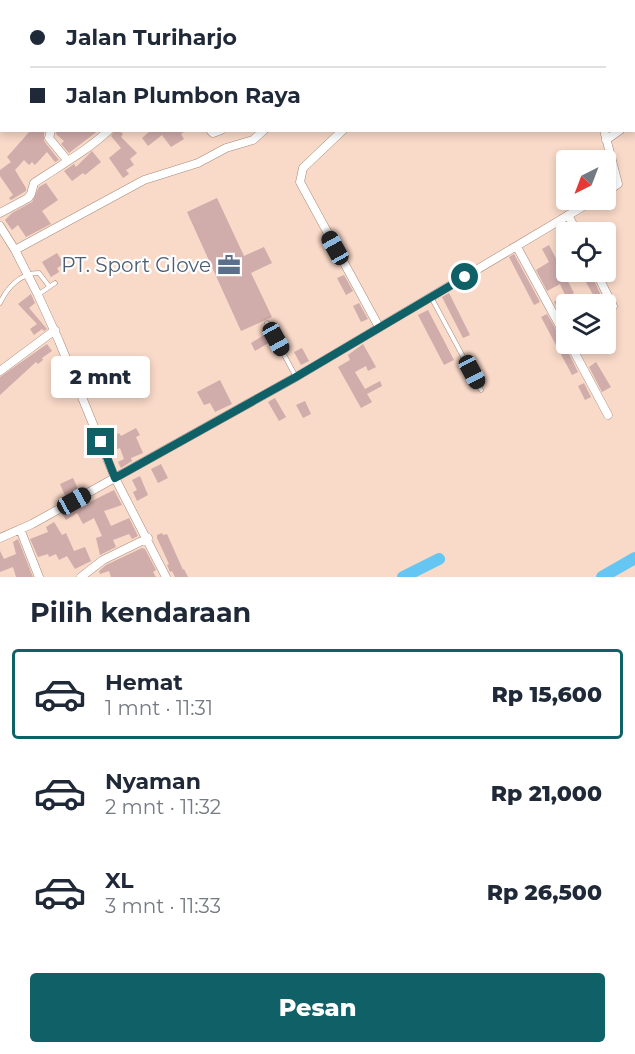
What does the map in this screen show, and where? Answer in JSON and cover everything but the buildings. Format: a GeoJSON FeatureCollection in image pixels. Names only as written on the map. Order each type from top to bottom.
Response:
{"type":"FeatureCollection","features":[{"type":"Feature","properties":{"kind":"street"},"geometry":{"type":"LineString","coordinates":[[50,132],[49,138],[67,160]]}},
{"type":"Feature","properties":{"kind":"street"},"geometry":{"type":"LineString","coordinates":[[0,213],[30,196],[34,183],[94,145],[107,132]]}},
{"type":"Feature","properties":{"kind":"street"},"geometry":{"type":"LineString","coordinates":[[15,250],[144,180],[198,163],[225,148],[253,140],[262,132]]}},
{"type":"Feature","properties":{"kind":"street"},"geometry":{"type":"LineString","coordinates":[[342,132],[303,168],[300,182],[379,327]]}},
{"type":"Feature","properties":{"kind":"street"},"geometry":{"type":"LineString","coordinates":[[604,132],[609,150]]}},
{"type":"Feature","properties":{"kind":"street"},"geometry":{"type":"LineString","coordinates":[[606,140],[617,132]]}},
{"type":"Feature","properties":{"kind":"street"},"geometry":{"type":"LineString","coordinates":[[0,538],[115,478],[296,377],[577,210]]}},
{"type":"Feature","properties":{"kind":"street"},"geometry":{"type":"LineString","coordinates":[[568,215],[572,222]]}},
{"type":"Feature","properties":{"kind":"street"},"geometry":{"type":"LineString","coordinates":[[0,226],[38,294],[115,478],[148,538],[166,577]]}},
{"type":"Feature","properties":{"kind":"street"},"geometry":{"type":"LineString","coordinates":[[517,247],[556,319]]}},
{"type":"Feature","properties":{"kind":"street"},"geometry":{"type":"LineString","coordinates":[[0,371],[55,330]]}},
{"type":"Feature","properties":{"kind":"street"},"geometry":{"type":"LineString","coordinates":[[575,354],[608,415]]}},
{"type":"Feature","properties":{"kind":"street"},"geometry":{"type":"LineString","coordinates":[[20,529],[39,577]]}},
{"type":"Feature","properties":{"kind":"street"},"geometry":{"type":"LineString","coordinates":[[81,577],[103,560],[148,538]]}},
{"type":"Feature","properties":{"kind":"lane"},"geometry":{"type":"LineString","coordinates":[[0,303],[10,286],[28,275],[39,273],[49,286]]}},
{"type":"Feature","properties":{"kind":"lane"},"geometry":{"type":"LineString","coordinates":[[38,294],[55,283]]}},
{"type":"Feature","properties":{"kind":"lane"},"geometry":{"type":"LineString","coordinates":[[431,297],[481,390]]}},
{"type":"Feature","properties":{"kind":"lane"},"geometry":{"type":"LineString","coordinates":[[267,322],[296,377]]}},
{"type":"Feature","properties":{"kind":"waterway"},"geometry":{"type":"LineString","coordinates":[[602,577],[635,558]]}},
{"type":"Feature","properties":{"kind":"waterway"},"geometry":{"type":"LineString","coordinates":[[403,577],[439,559]]}},
{"type":"Feature","properties":{"kind":"place","name":"PT. Sport Glove"},"geometry":{"type":"Point","coordinates":[229,265]}},
{"type":"Feature","properties":{"kind":"route"},"geometry":{"type":"LineString","coordinates":[[101,442],[115,478],[296,377],[465,277]]}}]}
